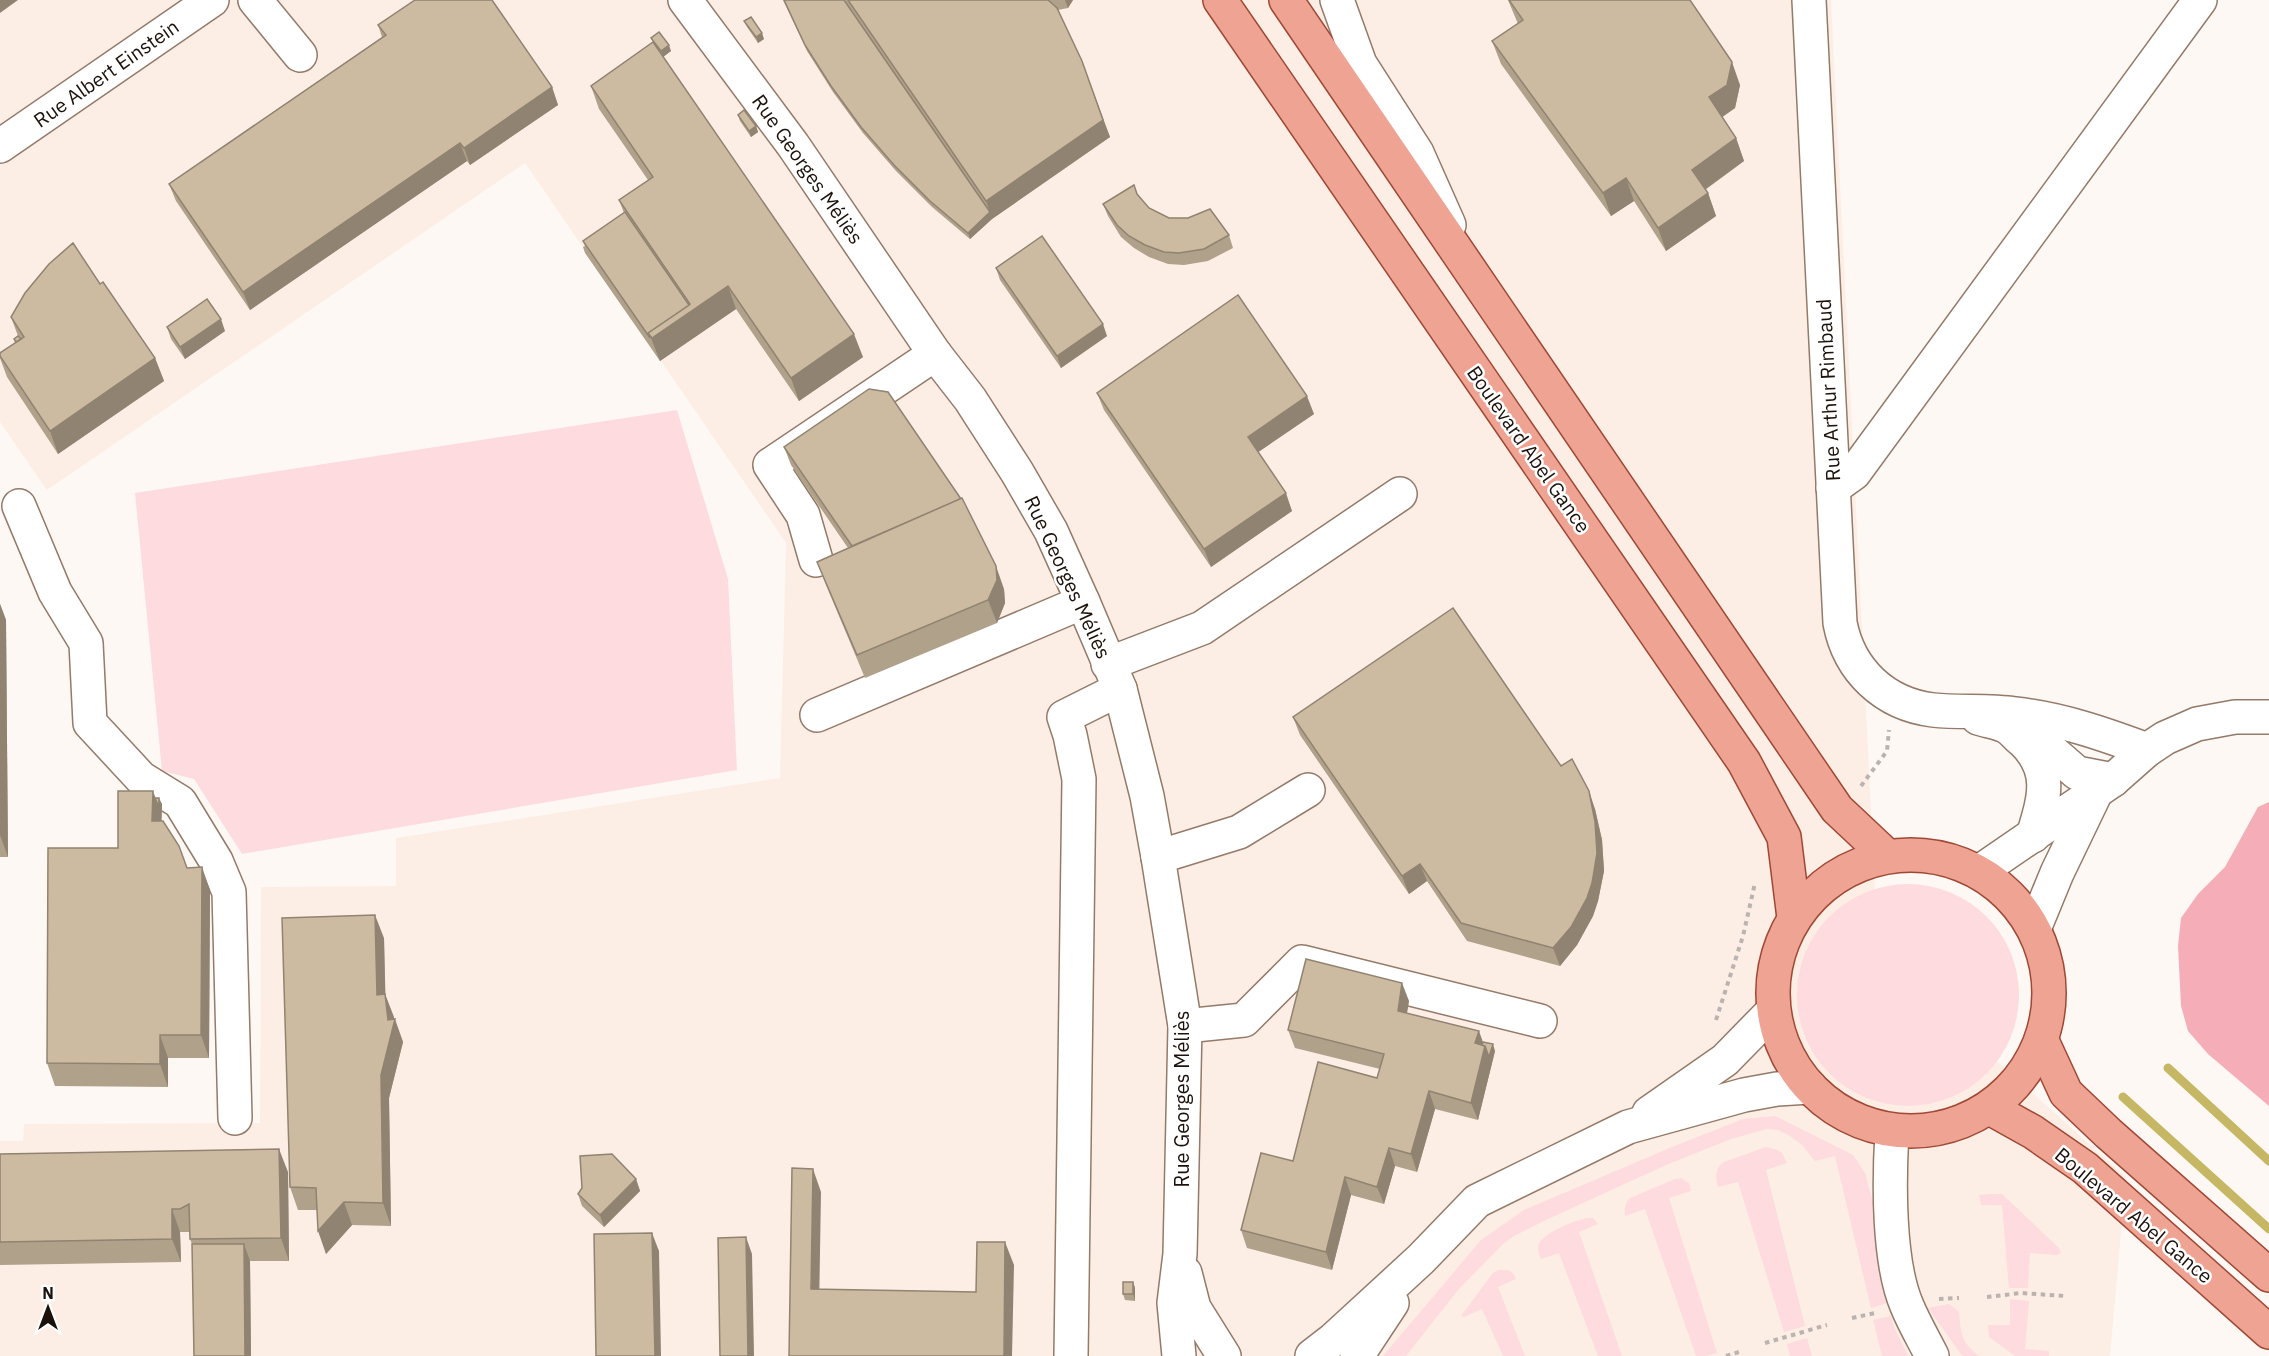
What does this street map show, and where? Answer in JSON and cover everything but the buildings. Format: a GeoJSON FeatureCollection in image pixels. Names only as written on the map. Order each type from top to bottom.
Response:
{"type":"FeatureCollection","features":[{"type":"Feature","properties":{"kind":"main road","name":"Boulevard Abel Gance"},"geometry":{"type":"LineString","coordinates":[[1220,0],[1744,762],[1784,837],[1794,918]]}},
{"type":"Feature","properties":{"kind":"main road"},"geometry":{"type":"LineString","coordinates":[[1286,0],[1837,809],[1887,856]]}},
{"type":"Feature","properties":{"kind":"main road"},"geometry":{"type":"LineString","coordinates":[[1887,856],[1934,856],[1979,872],[2011,896],[2034,929],[2050,984],[2042,1041],[2021,1079],[1990,1108],[1943,1129],[1892,1132],[1831,1108],[1787,1059],[1772,1012],[1775,963],[1794,918],[1834,877],[1887,856]]}},
{"type":"Feature","properties":{"kind":"main road"},"geometry":{"type":"LineString","coordinates":[[2042,1041],[2066,1093],[2269,1275]]}},
{"type":"Feature","properties":{"kind":"main road","name":"Boulevard Abel Gance"},"geometry":{"type":"LineString","coordinates":[[1990,1108],[2033,1132],[2085,1168],[2269,1332]]}},
{"type":"Feature","properties":{"kind":"street","name":"Rue Albert Einstein"},"geometry":{"type":"LineString","coordinates":[[0,146],[212,0]]}},
{"type":"Feature","properties":{"kind":"street"},"geometry":{"type":"LineString","coordinates":[[255,0],[300,55]]}},
{"type":"Feature","properties":{"kind":"street","name":"Rue Georges Méliès"},"geometry":{"type":"LineString","coordinates":[[685,0],[787,136],[935,354],[970,399],[1017,472],[1050,531],[1114,676],[1147,796],[1185,1026],[1180,1254],[1174,1303],[1179,1356]]}},
{"type":"Feature","properties":{"kind":"street"},"geometry":{"type":"LineString","coordinates":[[1337,0],[1360,64],[1418,153],[1467,265]]}},
{"type":"Feature","properties":{"kind":"street","name":"Rue Arthur Rimbaud"},"geometry":{"type":"LineString","coordinates":[[1809,0],[1840,623],[1844,641],[1852,659],[1863,675],[1886,692],[1910,705],[1931,710],[2016,714],[2107,735],[2147,750]]}},
{"type":"Feature","properties":{"kind":"street"},"geometry":{"type":"LineString","coordinates":[[1833,488],[1854,473],[2200,0]]}},
{"type":"Feature","properties":{"kind":"street"},"geometry":{"type":"LineString","coordinates":[[816,560],[803,515],[770,465],[935,354]]}},
{"type":"Feature","properties":{"kind":"street"},"geometry":{"type":"LineString","coordinates":[[1071,1356],[1079,779],[1064,717],[1114,676],[1202,628],[1400,494]]}},
{"type":"Feature","properties":{"kind":"street"},"geometry":{"type":"LineString","coordinates":[[19,506],[55,592],[86,643],[90,723],[141,778],[180,802],[216,861],[229,892],[235,1118]]}},
{"type":"Feature","properties":{"kind":"street"},"geometry":{"type":"LineString","coordinates":[[817,715],[1083,602]]}},
{"type":"Feature","properties":{"kind":"street","name":"Rue Arthur Rimbaud"},"geometry":{"type":"LineString","coordinates":[[1953,711],[2007,726],[2038,739],[2077,773],[2105,786]]}},
{"type":"Feature","properties":{"kind":"street"},"geometry":{"type":"LineString","coordinates":[[1979,872],[2105,786],[2147,750],[2165,738],[2197,724],[2235,717],[2269,717]]}},
{"type":"Feature","properties":{"kind":"street","name":"Rue Arthur Rimbaud"},"geometry":{"type":"LineString","coordinates":[[2007,726],[2035,753],[2041,764],[2044,794],[2032,836]]}},
{"type":"Feature","properties":{"kind":"street"},"geometry":{"type":"LineString","coordinates":[[2034,929],[2061,864],[2105,786]]}},
{"type":"Feature","properties":{"kind":"street"},"geometry":{"type":"LineString","coordinates":[[1158,856],[1239,832],[1308,790]]}},
{"type":"Feature","properties":{"kind":"street"},"geometry":{"type":"LineString","coordinates":[[1185,1026],[1244,1020],[1302,962],[1540,1020]]}},
{"type":"Feature","properties":{"kind":"street"},"geometry":{"type":"LineString","coordinates":[[1312,1356],[1334,1339],[1421,1259],[1477,1201],[1628,1128],[1725,1060],[1772,1012]]}},
{"type":"Feature","properties":{"kind":"street"},"geometry":{"type":"LineString","coordinates":[[1628,1128],[1744,1095],[1777,1089],[1810,1087]]}},
{"type":"Feature","properties":{"kind":"street"},"geometry":{"type":"LineString","coordinates":[[1892,1132],[1890,1164],[1893,1254],[1906,1305],[1932,1356]]}},
{"type":"Feature","properties":{"kind":"street","name":"Rue Georges Méliès"},"geometry":{"type":"LineString","coordinates":[[1180,1254],[1194,1308],[1224,1356]]}},
{"type":"Feature","properties":{"kind":"street"},"geometry":{"type":"LineString","coordinates":[[1357,1356],[1421,1259]]}},
{"type":"Feature","properties":{"kind":"path"},"geometry":{"type":"LineString","coordinates":[[1857,790],[1887,751],[1889,728]]}},
{"type":"Feature","properties":{"kind":"path"},"geometry":{"type":"LineString","coordinates":[[1714,1028],[1743,936],[1755,880]]}},
{"type":"Feature","properties":{"kind":"path"},"geometry":{"type":"LineString","coordinates":[[1987,1297],[2021,1293],[2065,1296]]}},
{"type":"Feature","properties":{"kind":"path"},"geometry":{"type":"LineString","coordinates":[[1852,1318],[1886,1310]]}},
{"type":"Feature","properties":{"kind":"path"},"geometry":{"type":"LineString","coordinates":[[1765,1343],[1827,1325]]}},
{"type":"Feature","properties":{"kind":"path"},"geometry":{"type":"LineString","coordinates":[[1726,1356],[1739,1352]]}},
{"type":"Feature","properties":{"kind":"shaded area"},"geometry":{"type":"Polygon","coordinates":[[[0,0],[1831,0],[1878,954],[2126,1177],[2110,1356],[0,1356],[0,1141],[23,1141],[24,1124],[260,1123],[261,887],[396,886],[396,838],[780,778],[786,543],[525,163],[47,490],[0,422],[0,0]]]}},
{"type":"Feature","properties":{"kind":"shaded area"},"geometry":{"type":"Polygon","coordinates":[[[677,410],[728,579],[737,770],[242,854],[194,779],[162,771],[135,493],[677,410]]]}},
{"type":"Feature","properties":{"kind":"shaded area"},"geometry":{"type":"Polygon","coordinates":[[[2269,802],[2269,1106],[2208,1054],[2188,1031],[2181,1006],[2178,946],[2181,918],[2198,894],[2225,867],[2258,807],[2269,802]]]}},
{"type":"Feature","properties":{"kind":"shaded area"},"geometry":{"type":"Polygon","coordinates":[[[1897,884],[1919,884],[1950,892],[1987,916],[2011,953],[2017,973],[2019,995],[2017,1017],[2011,1037],[1987,1074],[1950,1098],[1919,1106],[1897,1106],[1866,1098],[1829,1074],[1805,1037],[1797,1006],[1797,984],[1805,953],[1829,916],[1866,892],[1897,884]]]}},
{"type":"Feature","properties":{"kind":"shaded area"},"geometry":{"type":"Polygon","coordinates":[[[1775,1116],[1853,1155],[1865,1173],[1872,1199],[1877,1200],[1876,1253],[1887,1303],[1871,1308],[1835,1156],[1815,1161],[1802,1145],[1790,1136],[1778,1130],[1767,1129],[1731,1139],[1666,1165],[1514,1236],[1503,1244],[1458,1290],[1406,1356],[1383,1356],[1481,1240],[1524,1210],[1743,1119],[1775,1116]]]}},
{"type":"Feature","properties":{"kind":"shaded area"},"geometry":{"type":"Polygon","coordinates":[[[1766,1147],[1782,1153],[1787,1163],[1766,1170],[1805,1326],[1784,1332],[1738,1182],[1718,1187],[1716,1180],[1717,1170],[1724,1162],[1766,1147]]]}},
{"type":"Feature","properties":{"kind":"shaded area"},"geometry":{"type":"Polygon","coordinates":[[[1681,1178],[1689,1183],[1691,1191],[1669,1198],[1717,1353],[1707,1356],[1696,1356],[1645,1209],[1625,1216],[1625,1206],[1630,1198],[1681,1178]]]}},
{"type":"Feature","properties":{"kind":"shaded area"},"geometry":{"type":"Polygon","coordinates":[[[2002,1194],[2059,1248],[2061,1253],[2057,1255],[2030,1253],[2028,1288],[2009,1288],[2002,1205],[1981,1205],[1979,1195],[2002,1194]]]}},
{"type":"Feature","properties":{"kind":"shaded area"},"geometry":{"type":"Polygon","coordinates":[[[1587,1218],[1593,1218],[1598,1224],[1579,1232],[1622,1356],[1598,1356],[1559,1253],[1541,1259],[1538,1252],[1539,1244],[1553,1231],[1587,1218]]]}},
{"type":"Feature","properties":{"kind":"shaded area"},"geometry":{"type":"Polygon","coordinates":[[[1498,1270],[1511,1272],[1516,1279],[1498,1287],[1525,1356],[1503,1356],[1482,1309],[1464,1317],[1461,1316],[1493,1273],[1498,1270]]]}},
{"type":"Feature","properties":{"kind":"shaded area"},"geometry":{"type":"Polygon","coordinates":[[[2010,1299],[2029,1301],[2025,1349],[2049,1351],[2049,1356],[2015,1356],[1989,1337],[1988,1325],[2010,1325],[2010,1299]]]}},
{"type":"Feature","properties":{"kind":"shaded area"},"geometry":{"type":"Polygon","coordinates":[[[1949,1304],[1959,1312],[1961,1332],[1965,1342],[1979,1356],[1963,1356],[1928,1308],[1949,1304]]]}},
{"type":"Feature","properties":{"kind":"shaded area"},"geometry":{"type":"Polygon","coordinates":[[[1891,1316],[1908,1356],[1882,1356],[1873,1320],[1891,1316]]]}},
{"type":"Feature","properties":{"kind":"shaded area"},"geometry":{"type":"Polygon","coordinates":[[[1807,1338],[1812,1356],[1790,1356],[1787,1344],[1807,1338]]]}},
{"type":"Feature","properties":{"kind":"waterway"},"geometry":{"type":"LineString","coordinates":[[2168,1068],[2269,1161]]}},
{"type":"Feature","properties":{"kind":"waterway"},"geometry":{"type":"LineString","coordinates":[[2123,1097],[2269,1229]]}}]}
